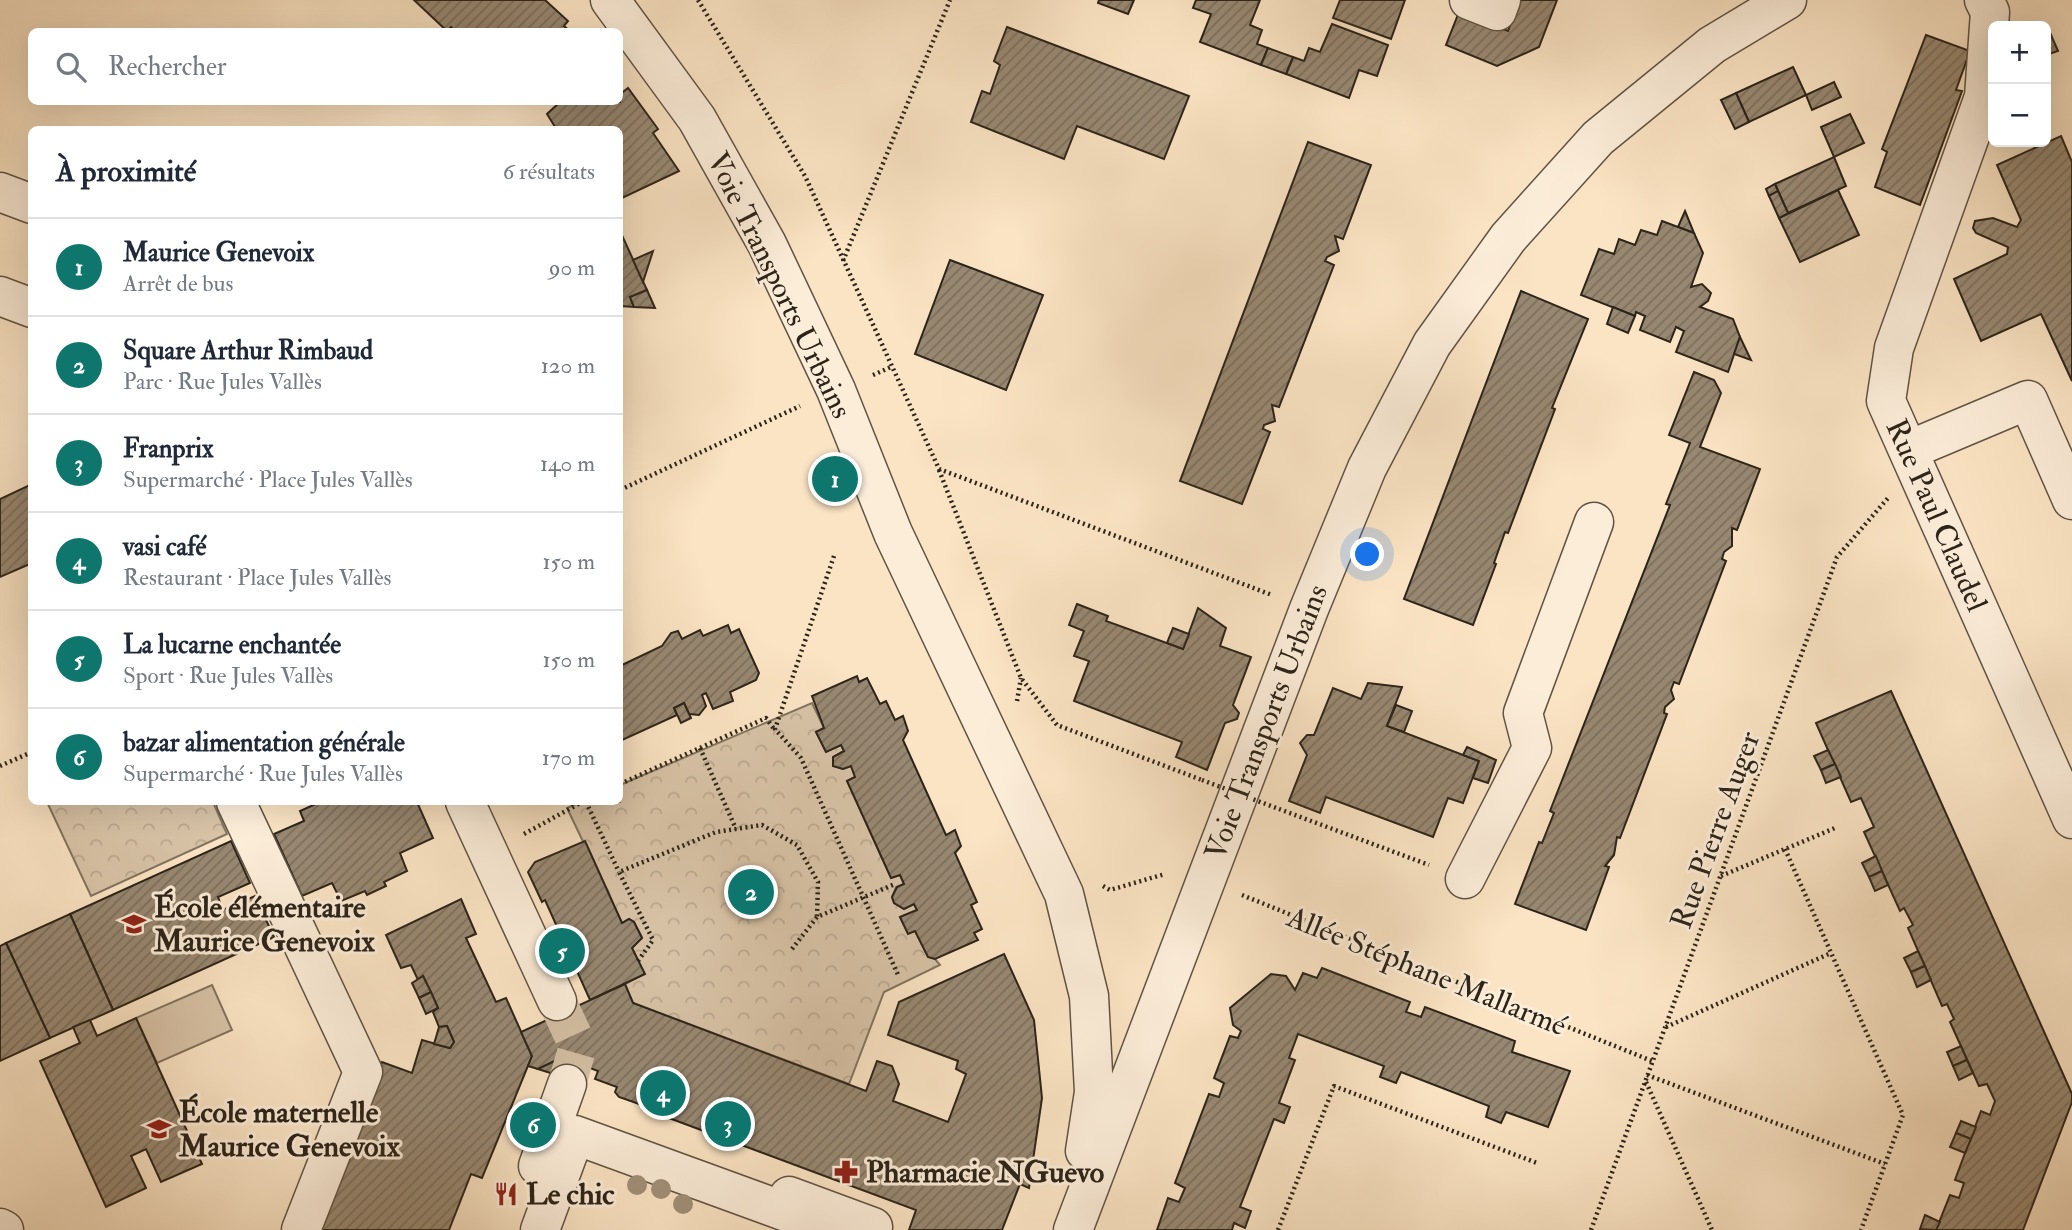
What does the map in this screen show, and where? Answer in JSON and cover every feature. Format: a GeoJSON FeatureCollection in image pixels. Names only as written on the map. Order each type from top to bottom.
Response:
{"type":"FeatureCollection","features":[{"type":"Feature","properties":{"kind":"street","name":"Voie Transports Urbains"},"geometry":{"type":"LineString","coordinates":[[610,0],[698,119],[767,244],[836,390],[892,533],[1064,894],[1088,996],[1094,1092],[1074,1226]]}},
{"type":"Feature","properties":{"kind":"street"},"geometry":{"type":"LineString","coordinates":[[1469,0],[1497,11],[1501,0]]}},
{"type":"Feature","properties":{"kind":"street","name":"Voie Transports Urbains"},"geometry":{"type":"LineString","coordinates":[[1074,1226],[1309,609],[1367,468],[1432,344],[1508,238],[1598,138],[1712,45],[1787,0]]}},
{"type":"Feature","properties":{"kind":"street","name":"Rue Paul Claudel"},"geometry":{"type":"LineString","coordinates":[[1984,0],[1990,12],[1984,97],[1894,348],[1886,401],[2072,819]]}},
{"type":"Feature","properties":{"kind":"street"},"geometry":{"type":"LineString","coordinates":[[0,192],[28,202]]}},
{"type":"Feature","properties":{"kind":"street"},"geometry":{"type":"LineString","coordinates":[[0,296],[28,306]]}},
{"type":"Feature","properties":{"kind":"street"},"geometry":{"type":"LineString","coordinates":[[1912,458],[2028,400],[2072,500]]}},
{"type":"Feature","properties":{"kind":"street"},"geometry":{"type":"LineString","coordinates":[[1465,879],[1532,748],[1523,713],[1594,522]]}},
{"type":"Feature","properties":{"kind":"street"},"geometry":{"type":"LineString","coordinates":[[237,805],[363,1072],[301,1230]]}},
{"type":"Feature","properties":{"kind":"street"},"geometry":{"type":"LineString","coordinates":[[466,805],[557,1001]]}},
{"type":"Feature","properties":{"kind":"street"},"geometry":{"type":"LineString","coordinates":[[513,1230],[563,1097],[873,1227],[872,1230]]}},
{"type":"Feature","properties":{"kind":"street"},"geometry":{"type":"LineString","coordinates":[[540,1230],[575,1135],[811,1221],[807,1230]]}},
{"type":"Feature","properties":{"kind":"path"},"geometry":{"type":"LineString","coordinates":[[698,0],[805,176],[842,262],[939,469],[1021,678],[1057,725],[1465,879]]}},
{"type":"Feature","properties":{"kind":"path"},"geometry":{"type":"LineString","coordinates":[[842,262],[950,0]]}},
{"type":"Feature","properties":{"kind":"path"},"geometry":{"type":"LineString","coordinates":[[623,489],[891,367]]}},
{"type":"Feature","properties":{"kind":"path","name":"Rue Pierre Auger"},"geometry":{"type":"LineString","coordinates":[[1591,1230],[1837,557],[1912,458]]}},
{"type":"Feature","properties":{"kind":"path"},"geometry":{"type":"LineString","coordinates":[[939,469],[1309,609]]}},
{"type":"Feature","properties":{"kind":"path"},"geometry":{"type":"LineString","coordinates":[[775,729],[834,555]]}},
{"type":"Feature","properties":{"kind":"path"},"geometry":{"type":"LineString","coordinates":[[623,784],[766,718],[800,758],[899,978]]}},
{"type":"Feature","properties":{"kind":"path"},"geometry":{"type":"LineString","coordinates":[[700,748],[736,829]]}},
{"type":"Feature","properties":{"kind":"path"},"geometry":{"type":"LineString","coordinates":[[0,766],[28,754]]}},
{"type":"Feature","properties":{"kind":"path"},"geometry":{"type":"LineString","coordinates":[[489,854],[579,805]]}},
{"type":"Feature","properties":{"kind":"path"},"geometry":{"type":"LineString","coordinates":[[586,805],[653,940],[638,961]]}},
{"type":"Feature","properties":{"kind":"path"},"geometry":{"type":"LineString","coordinates":[[620,872],[716,832],[762,825],[797,845],[818,882],[817,918]]}},
{"type":"Feature","properties":{"kind":"path"},"geometry":{"type":"LineString","coordinates":[[1720,876],[1835,828]]}},
{"type":"Feature","properties":{"kind":"path"},"geometry":{"type":"LineString","coordinates":[[1785,849],[1903,1115],[1861,1230]]}},
{"type":"Feature","properties":{"kind":"path","name":"Allée Stéphane Mallarmé"},"geometry":{"type":"LineString","coordinates":[[1100,884],[1110,890],[1188,868],[1238,889],[1243,898],[1652,1061]]}},
{"type":"Feature","properties":{"kind":"path"},"geometry":{"type":"LineString","coordinates":[[792,949],[817,918],[895,884]]}},
{"type":"Feature","properties":{"kind":"path"},"geometry":{"type":"LineString","coordinates":[[1665,1027],[1831,953]]}},
{"type":"Feature","properties":{"kind":"path"},"geometry":{"type":"LineString","coordinates":[[1647,1074],[1885,1164]]}},
{"type":"Feature","properties":{"kind":"path"},"geometry":{"type":"LineString","coordinates":[[1645,1081],[1712,1230]]}},
{"type":"Feature","properties":{"kind":"path"},"geometry":{"type":"LineString","coordinates":[[1278,1230],[1334,1086],[1537,1163]]}},
{"type":"Feature","properties":{"kind":"green space"},"geometry":{"type":"Polygon","coordinates":[[[812,703],[824,728],[816,732],[826,752],[841,745],[844,751],[833,757],[833,766],[843,769],[851,766],[855,777],[847,781],[891,878],[900,875],[904,884],[896,887],[892,897],[894,903],[904,908],[914,904],[917,910],[900,917],[908,933],[915,931],[928,957],[935,959],[940,965],[884,992],[849,1084],[633,1003],[625,984],[644,974],[632,948],[642,937],[634,922],[629,919],[622,923],[567,808],[574,805],[623,805],[623,784],[812,703]]]}},
{"type":"Feature","properties":{"kind":"green space"},"geometry":{"type":"Polygon","coordinates":[[[48,805],[214,805],[227,834],[91,896],[48,805]]]}},
{"type":"Feature","properties":{"kind":"green space"},"geometry":{"type":"Polygon","coordinates":[[[212,985],[232,1030],[157,1063],[136,1018],[212,985]]]}},
{"type":"Feature","properties":{"kind":"building"},"geometry":{"type":"Polygon","coordinates":[[[414,0],[545,0],[568,21],[564,26],[566,28],[444,28],[414,0]]]}},
{"type":"Feature","properties":{"kind":"building"},"geometry":{"type":"Polygon","coordinates":[[[1099,0],[1134,0],[1128,14],[1098,3],[1099,0]]]}},
{"type":"Feature","properties":{"kind":"building"},"geometry":{"type":"Polygon","coordinates":[[[1196,0],[1260,0],[1250,25],[1262,30],[1257,44],[1268,48],[1261,65],[1200,42],[1211,14],[1193,8],[1196,0]]]}},
{"type":"Feature","properties":{"kind":"building"},"geometry":{"type":"Polygon","coordinates":[[[1340,0],[1405,0],[1391,39],[1333,18],[1340,0]]]}},
{"type":"Feature","properties":{"kind":"building"},"geometry":{"type":"Polygon","coordinates":[[[1519,0],[1557,0],[1539,47],[1497,66],[1446,45],[1459,12],[1508,31],[1519,0]]]}},
{"type":"Feature","properties":{"kind":"building"},"geometry":{"type":"Polygon","coordinates":[[[1332,24],[1388,45],[1377,76],[1359,70],[1349,98],[1286,74],[1293,57],[1304,61],[1309,48],[1320,52],[1332,24]]]}},
{"type":"Feature","properties":{"kind":"building"},"geometry":{"type":"Polygon","coordinates":[[[1007,27],[1189,96],[1164,159],[1077,126],[1064,159],[971,122],[982,91],[990,94],[1000,65],[994,61],[1007,27]]]}},
{"type":"Feature","properties":{"kind":"building"},"geometry":{"type":"Polygon","coordinates":[[[1926,35],[1970,51],[1956,90],[1962,91],[1920,205],[1875,187],[1887,152],[1882,149],[1926,35]]]}},
{"type":"Feature","properties":{"kind":"building"},"geometry":{"type":"Polygon","coordinates":[[[2051,35],[2058,51],[2051,53],[2051,35]]]}},
{"type":"Feature","properties":{"kind":"building"},"geometry":{"type":"Polygon","coordinates":[[[1268,48],[1293,57],[1286,74],[1261,65],[1268,48]]]}},
{"type":"Feature","properties":{"kind":"building"},"geometry":{"type":"Polygon","coordinates":[[[1793,67],[1806,95],[1749,122],[1736,93],[1793,67]]]}},
{"type":"Feature","properties":{"kind":"building"},"geometry":{"type":"Polygon","coordinates":[[[1834,82],[1841,97],[1812,110],[1806,95],[1834,82]]]}},
{"type":"Feature","properties":{"kind":"building"},"geometry":{"type":"Polygon","coordinates":[[[628,88],[658,129],[653,133],[679,171],[623,198],[623,126],[554,126],[547,114],[557,105],[623,105],[623,92],[628,88]]]}},
{"type":"Feature","properties":{"kind":"building"},"geometry":{"type":"Polygon","coordinates":[[[1736,93],[1749,122],[1735,129],[1721,100],[1736,93]]]}},
{"type":"Feature","properties":{"kind":"building"},"geometry":{"type":"Polygon","coordinates":[[[1850,114],[1864,143],[1834,157],[1821,127],[1850,114]]]}},
{"type":"Feature","properties":{"kind":"building"},"geometry":{"type":"Polygon","coordinates":[[[2061,136],[2072,162],[2072,381],[2041,314],[1981,341],[1954,279],[2007,254],[2008,247],[1976,233],[1973,228],[1975,221],[1993,218],[2017,227],[2021,220],[1997,165],[2037,147],[2051,147],[2051,141],[2061,136]]]}},
{"type":"Feature","properties":{"kind":"building"},"geometry":{"type":"Polygon","coordinates":[[[1308,142],[1371,165],[1343,239],[1335,236],[1339,251],[1325,261],[1334,265],[1279,407],[1272,405],[1275,421],[1264,425],[1263,429],[1270,432],[1242,504],[1180,481],[1308,142]]]}},
{"type":"Feature","properties":{"kind":"building"},"geometry":{"type":"Polygon","coordinates":[[[1834,157],[1846,186],[1788,213],[1775,184],[1834,157]]]}},
{"type":"Feature","properties":{"kind":"building"},"geometry":{"type":"Polygon","coordinates":[[[1775,184],[1778,191],[1769,196],[1766,189],[1775,184]]]}},
{"type":"Feature","properties":{"kind":"building"},"geometry":{"type":"Polygon","coordinates":[[[1838,190],[1859,235],[1800,262],[1779,218],[1838,190]]]}},
{"type":"Feature","properties":{"kind":"building"},"geometry":{"type":"Polygon","coordinates":[[[1778,191],[1788,213],[1779,218],[1769,196],[1778,191]]]}},
{"type":"Feature","properties":{"kind":"building"},"geometry":{"type":"Polygon","coordinates":[[[1685,211],[1694,233],[1678,227],[1685,211]]]}},
{"type":"Feature","properties":{"kind":"building"},"geometry":{"type":"Polygon","coordinates":[[[1662,221],[1694,233],[1703,253],[1691,287],[1702,284],[1711,293],[1708,301],[1700,307],[1733,319],[1740,337],[1728,372],[1676,352],[1684,331],[1676,327],[1670,342],[1640,330],[1645,316],[1636,312],[1635,316],[1581,295],[1599,249],[1614,254],[1619,239],[1635,245],[1641,230],[1657,235],[1662,221]]]}},
{"type":"Feature","properties":{"kind":"building"},"geometry":{"type":"Polygon","coordinates":[[[623,238],[647,290],[630,297],[634,307],[623,306],[623,238]]]}},
{"type":"Feature","properties":{"kind":"building"},"geometry":{"type":"Polygon","coordinates":[[[653,251],[643,282],[633,260],[653,251]]]}},
{"type":"Feature","properties":{"kind":"building"},"geometry":{"type":"Polygon","coordinates":[[[950,260],[1043,295],[1006,390],[915,354],[950,260]]]}},
{"type":"Feature","properties":{"kind":"building"},"geometry":{"type":"Polygon","coordinates":[[[647,290],[655,308],[634,307],[630,297],[647,290]]]}},
{"type":"Feature","properties":{"kind":"building"},"geometry":{"type":"Polygon","coordinates":[[[1521,291],[1588,319],[1552,408],[1555,409],[1508,533],[1505,532],[1473,625],[1404,599],[1521,291]]]}},
{"type":"Feature","properties":{"kind":"building"},"geometry":{"type":"Polygon","coordinates":[[[1613,307],[1635,316],[1628,333],[1607,324],[1613,307]]]}},
{"type":"Feature","properties":{"kind":"building"},"geometry":{"type":"Polygon","coordinates":[[[1740,337],[1751,360],[1734,354],[1740,337]]]}},
{"type":"Feature","properties":{"kind":"building"},"geometry":{"type":"Polygon","coordinates":[[[1694,372],[1714,380],[1721,393],[1700,447],[1760,469],[1737,530],[1732,528],[1732,546],[1724,552],[1722,559],[1726,561],[1679,684],[1674,682],[1671,690],[1674,699],[1665,707],[1664,713],[1667,714],[1620,838],[1617,837],[1614,855],[1605,866],[1609,867],[1586,930],[1515,904],[1539,842],[1542,843],[1554,813],[1550,811],[1670,505],[1666,504],[1690,443],[1669,435],[1694,372]]]}},
{"type":"Feature","properties":{"kind":"building"},"geometry":{"type":"Polygon","coordinates":[[[837,464],[847,486],[829,493],[820,472],[837,464]]]}},
{"type":"Feature","properties":{"kind":"building"},"geometry":{"type":"Polygon","coordinates":[[[28,486],[28,565],[0,577],[0,499],[28,486]]]}},
{"type":"Feature","properties":{"kind":"building"},"geometry":{"type":"Polygon","coordinates":[[[1077,604],[1108,616],[1106,621],[1183,649],[1198,608],[1226,628],[1220,646],[1251,657],[1233,705],[1239,713],[1237,719],[1225,723],[1207,770],[1176,757],[1182,742],[1074,701],[1089,661],[1074,656],[1084,631],[1069,625],[1077,604]]]}},
{"type":"Feature","properties":{"kind":"building"},"geometry":{"type":"Polygon","coordinates":[[[728,625],[731,633],[739,629],[759,673],[756,680],[730,692],[733,701],[713,709],[706,693],[702,695],[706,706],[699,715],[689,714],[684,703],[674,708],[677,715],[623,740],[623,665],[662,646],[671,633],[678,631],[682,639],[700,630],[703,636],[728,625]]]}},
{"type":"Feature","properties":{"kind":"building"},"geometry":{"type":"Polygon","coordinates":[[[1173,628],[1189,634],[1183,649],[1167,643],[1173,628]]]}},
{"type":"Feature","properties":{"kind":"building"},"geometry":{"type":"Polygon","coordinates":[[[857,676],[859,682],[867,678],[880,704],[886,701],[895,720],[903,716],[908,731],[903,740],[946,835],[955,830],[961,846],[955,853],[977,902],[971,905],[982,929],[974,933],[978,940],[935,959],[928,957],[915,931],[908,934],[900,917],[917,910],[914,904],[904,909],[894,903],[892,897],[897,887],[904,884],[900,875],[891,878],[847,781],[855,777],[851,766],[843,769],[833,766],[833,757],[844,751],[841,745],[826,752],[816,732],[824,728],[812,696],[857,676]]]}},
{"type":"Feature","properties":{"kind":"building"},"geometry":{"type":"Polygon","coordinates":[[[1368,683],[1402,687],[1387,726],[1479,761],[1463,803],[1448,798],[1433,837],[1326,797],[1320,813],[1289,801],[1307,755],[1300,743],[1307,735],[1314,735],[1333,688],[1361,699],[1368,683]]]}},
{"type":"Feature","properties":{"kind":"building"},"geometry":{"type":"Polygon","coordinates":[[[1891,691],[2072,1094],[2072,1102],[2023,1230],[1936,1230],[1950,1195],[1959,1198],[1964,1183],[1955,1180],[1981,1111],[1990,1115],[1995,1101],[1987,1084],[1979,1086],[1950,1022],[1954,1019],[1947,1004],[1942,1006],[1908,928],[1913,925],[1904,908],[1900,911],[1864,832],[1874,827],[1861,798],[1851,802],[1816,723],[1891,691]]]}},
{"type":"Feature","properties":{"kind":"building"},"geometry":{"type":"Polygon","coordinates":[[[684,703],[691,718],[681,723],[674,708],[684,703]]]}},
{"type":"Feature","properties":{"kind":"building"},"geometry":{"type":"Polygon","coordinates":[[[1396,705],[1412,711],[1404,732],[1387,726],[1396,705]]]}},
{"type":"Feature","properties":{"kind":"building"},"geometry":{"type":"Polygon","coordinates":[[[1467,747],[1496,760],[1488,783],[1473,778],[1479,761],[1463,755],[1467,747]]]}},
{"type":"Feature","properties":{"kind":"building"},"geometry":{"type":"Polygon","coordinates":[[[1828,750],[1835,764],[1821,770],[1814,756],[1828,750]]]}},
{"type":"Feature","properties":{"kind":"building"},"geometry":{"type":"Polygon","coordinates":[[[1835,764],[1841,777],[1826,783],[1821,770],[1835,764]]]}},
{"type":"Feature","properties":{"kind":"building"},"geometry":{"type":"Polygon","coordinates":[[[313,805],[418,805],[433,838],[400,853],[407,871],[384,882],[386,886],[367,895],[365,891],[341,901],[332,883],[302,896],[274,834],[304,821],[300,811],[313,805]]]}},
{"type":"Feature","properties":{"kind":"building"},"geometry":{"type":"Polygon","coordinates":[[[231,841],[250,883],[218,897],[223,910],[255,896],[274,937],[113,1010],[70,914],[231,841]]]}},
{"type":"Feature","properties":{"kind":"building"},"geometry":{"type":"Polygon","coordinates":[[[585,841],[622,923],[629,919],[634,922],[642,938],[632,948],[645,974],[590,1000],[545,900],[542,902],[528,872],[535,862],[585,841]]]}},
{"type":"Feature","properties":{"kind":"building"},"geometry":{"type":"Polygon","coordinates":[[[1876,856],[1882,871],[1869,877],[1862,863],[1876,856]]]}},
{"type":"Feature","properties":{"kind":"building"},"geometry":{"type":"Polygon","coordinates":[[[1882,871],[1888,885],[1875,891],[1869,877],[1882,871]]]}},
{"type":"Feature","properties":{"kind":"building"},"geometry":{"type":"Polygon","coordinates":[[[461,899],[476,934],[466,938],[496,1002],[506,998],[532,1056],[482,1178],[471,1174],[449,1230],[319,1230],[382,1062],[412,1073],[422,1040],[450,1048],[454,1042],[447,1026],[439,1027],[433,1012],[438,1008],[423,976],[418,980],[411,965],[401,968],[386,935],[461,899]]]}},
{"type":"Feature","properties":{"kind":"building"},"geometry":{"type":"Polygon","coordinates":[[[70,914],[113,1010],[50,1038],[6,943],[70,914]]]}},
{"type":"Feature","properties":{"kind":"building"},"geometry":{"type":"Polygon","coordinates":[[[6,943],[50,1038],[0,1061],[0,946],[6,943]]]}},
{"type":"Feature","properties":{"kind":"building"},"geometry":{"type":"Polygon","coordinates":[[[1918,951],[1925,966],[1911,972],[1904,958],[1918,951]]]}},
{"type":"Feature","properties":{"kind":"building"},"geometry":{"type":"Polygon","coordinates":[[[1004,954],[1034,1020],[1042,1098],[1029,1188],[1020,1184],[1002,1230],[909,1230],[916,1210],[642,1108],[642,1105],[619,1097],[615,1092],[617,1087],[595,1079],[598,1071],[590,1068],[586,1059],[567,1068],[561,1058],[538,1069],[528,1066],[532,1056],[521,1032],[625,984],[633,1003],[866,1091],[877,1061],[892,1066],[899,1084],[893,1101],[948,1122],[966,1074],[956,1069],[958,1061],[888,1035],[899,1002],[1004,954]]]}},
{"type":"Feature","properties":{"kind":"building"},"geometry":{"type":"Polygon","coordinates":[[[1925,966],[1931,980],[1917,987],[1911,972],[1925,966]]]}},
{"type":"Feature","properties":{"kind":"building"},"geometry":{"type":"Polygon","coordinates":[[[1322,968],[1410,1002],[1406,1012],[1421,1017],[1425,1007],[1515,1041],[1512,1052],[1570,1071],[1548,1127],[1506,1112],[1501,1123],[1486,1117],[1489,1106],[1401,1072],[1396,1083],[1380,1077],[1384,1066],[1298,1034],[1289,1058],[1295,1060],[1279,1103],[1290,1107],[1284,1123],[1274,1119],[1240,1207],[1251,1211],[1245,1228],[1234,1223],[1232,1230],[1157,1230],[1168,1198],[1179,1202],[1185,1188],[1175,1183],[1209,1094],[1219,1097],[1224,1083],[1214,1078],[1230,1036],[1238,1038],[1241,1031],[1233,1025],[1230,1008],[1271,974],[1286,976],[1295,990],[1303,973],[1317,978],[1322,968]]]}},
{"type":"Feature","properties":{"kind":"building"},"geometry":{"type":"Polygon","coordinates":[[[423,976],[431,992],[419,998],[412,983],[423,976]]]}},
{"type":"Feature","properties":{"kind":"building"},"geometry":{"type":"Polygon","coordinates":[[[431,992],[438,1008],[426,1014],[419,998],[431,992]]]}},
{"type":"Feature","properties":{"kind":"building"},"geometry":{"type":"Polygon","coordinates":[[[136,1018],[202,1164],[161,1182],[146,1149],[131,1156],[146,1188],[106,1207],[40,1061],[80,1043],[73,1027],[90,1020],[97,1036],[136,1018]]]}},
{"type":"Feature","properties":{"kind":"building"},"geometry":{"type":"Polygon","coordinates":[[[447,1026],[454,1042],[450,1048],[434,1044],[439,1027],[447,1026]]]}},
{"type":"Feature","properties":{"kind":"building"},"geometry":{"type":"Polygon","coordinates":[[[1961,1046],[1967,1060],[1953,1066],[1947,1052],[1961,1046]]]}},
{"type":"Feature","properties":{"kind":"building"},"geometry":{"type":"Polygon","coordinates":[[[561,1058],[567,1068],[563,1077],[538,1069],[561,1058]]]}},
{"type":"Feature","properties":{"kind":"building"},"geometry":{"type":"Polygon","coordinates":[[[1967,1060],[1973,1073],[1959,1080],[1953,1066],[1967,1060]]]}},
{"type":"Feature","properties":{"kind":"building"},"geometry":{"type":"Polygon","coordinates":[[[1961,1121],[1976,1127],[1971,1139],[1956,1133],[1961,1121]]]}},
{"type":"Feature","properties":{"kind":"building"},"geometry":{"type":"Polygon","coordinates":[[[1956,1133],[1971,1139],[1965,1153],[1950,1147],[1956,1133]]]}},
{"type":"Feature","properties":{"kind":"building"},"geometry":{"type":"Polygon","coordinates":[[[1925,1215],[1940,1222],[1936,1230],[1920,1229],[1925,1215]]]}},
{"type":"Feature","properties":{"kind":"tunnel"},"geometry":{"type":"LineString","coordinates":[[557,1001],[578,1046],[567,1084]]}},
{"type":"Feature","properties":{"kind":"place","name":"Maurice Genevoix"},"geometry":{"type":"Point","coordinates":[835,479]}},
{"type":"Feature","properties":{"kind":"place","name":"Square Arthur Rimbaud"},"geometry":{"type":"Point","coordinates":[751,892]}},
{"type":"Feature","properties":{"kind":"place","name":"École élémentaire Maurice Genevoix"},"geometry":{"type":"Point","coordinates":[134,924]}},
{"type":"Feature","properties":{"kind":"place","name":"La lucarne enchantée"},"geometry":{"type":"Point","coordinates":[562,951]}},
{"type":"Feature","properties":{"kind":"place","name":"vasi café"},"geometry":{"type":"Point","coordinates":[663,1093]}},
{"type":"Feature","properties":{"kind":"place","name":"Franprix"},"geometry":{"type":"Point","coordinates":[728,1124]}},
{"type":"Feature","properties":{"kind":"place","name":"bazar alimentation générale"},"geometry":{"type":"Point","coordinates":[533,1125]}},
{"type":"Feature","properties":{"kind":"place","name":"École maternelle Maurice Genevoix"},"geometry":{"type":"Point","coordinates":[159,1129]}},
{"type":"Feature","properties":{"kind":"place","name":"Pharmacie NGuevo"},"geometry":{"type":"Point","coordinates":[846,1172]}},
{"type":"Feature","properties":{"kind":"place","name":"Le chic"},"geometry":{"type":"Point","coordinates":[506,1194]}}]}
